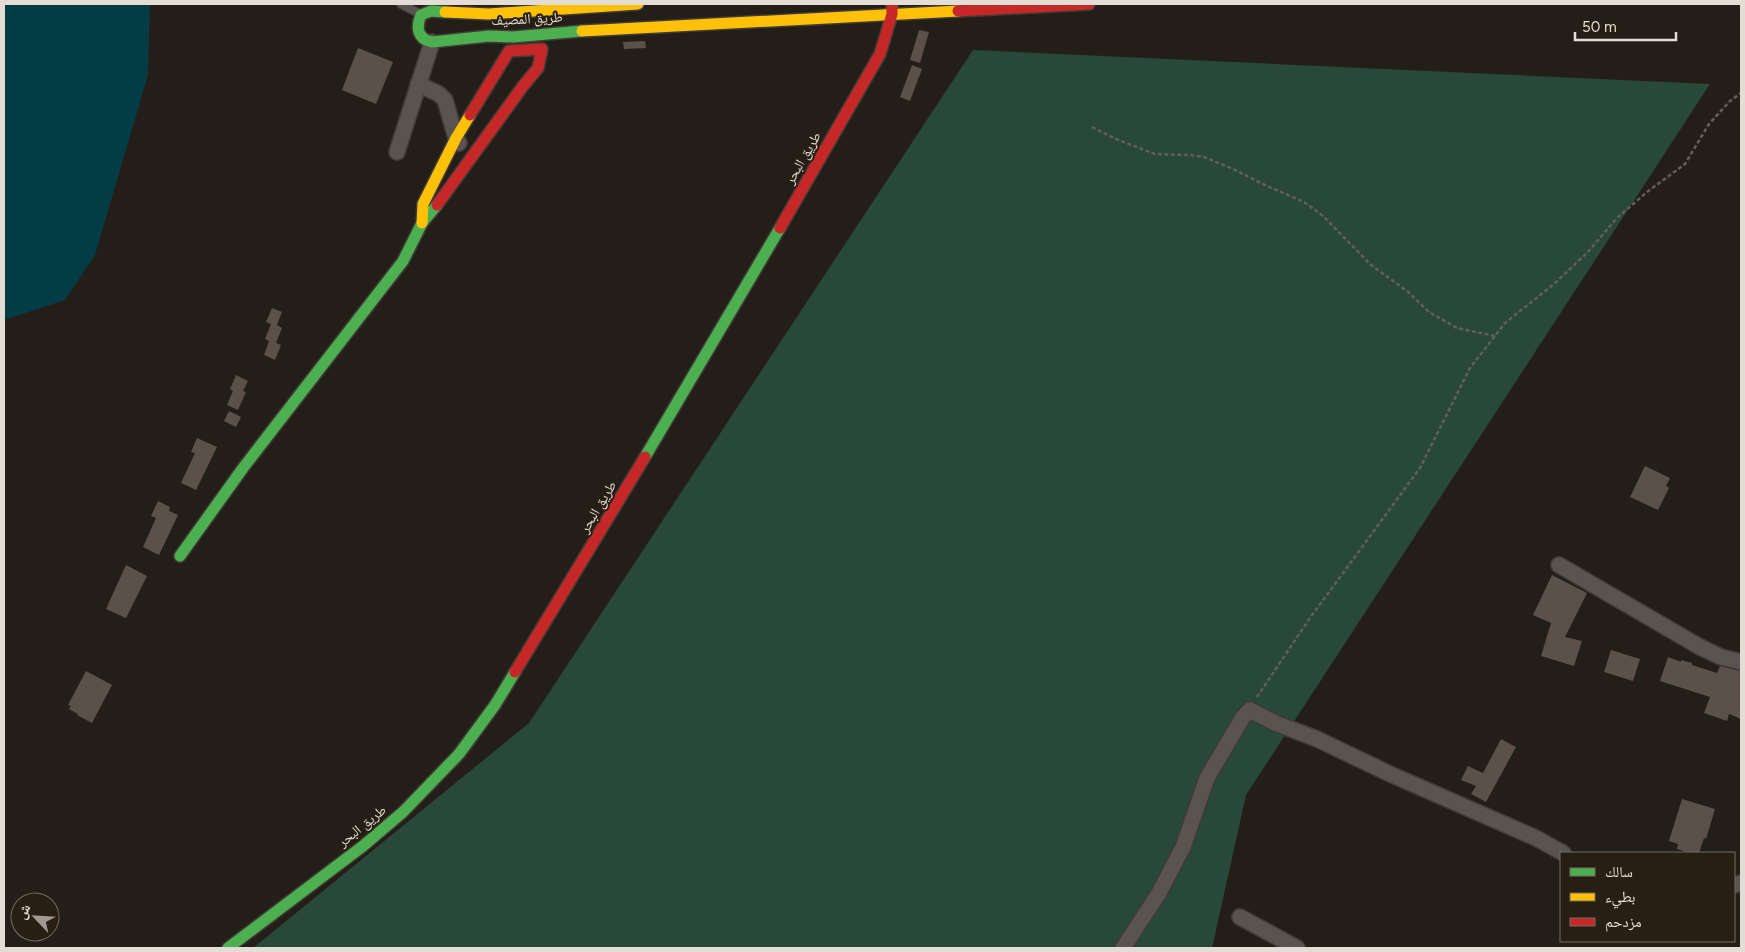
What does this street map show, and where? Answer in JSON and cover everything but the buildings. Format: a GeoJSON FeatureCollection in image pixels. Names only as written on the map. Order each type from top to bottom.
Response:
{"type":"FeatureCollection","features":[{"type":"Feature","properties":{"kind":"street","name":"طريق المصيف"},"geometry":{"type":"LineString","coordinates":[[432,42],[489,36],[555,7],[638,4]]}},
{"type":"Feature","properties":{"kind":"street","name":"طريق المصيف"},"geometry":{"type":"LineString","coordinates":[[423,10],[489,14],[514,25],[561,32],[892,9],[1089,4]]}},
{"type":"Feature","properties":{"kind":"street","name":"طريق البحر"},"geometry":{"type":"LineString","coordinates":[[228,948],[363,846],[403,812],[459,754],[494,705],[566,590],[784,223],[880,54],[886,40],[892,9]]}},
{"type":"Feature","properties":{"kind":"street"},"geometry":{"type":"LineString","coordinates":[[397,152],[432,42],[426,42],[418,34],[417,24],[423,10]]}},
{"type":"Feature","properties":{"kind":"street"},"geometry":{"type":"LineString","coordinates":[[489,14],[489,36]]}},
{"type":"Feature","properties":{"kind":"street"},"geometry":{"type":"LineString","coordinates":[[180,556],[243,468],[403,261],[422,224],[446,194],[522,86],[538,68],[542,49],[512,51],[508,53],[456,138],[423,204],[422,224]]}},
{"type":"Feature","properties":{"kind":"street"},"geometry":{"type":"LineString","coordinates":[[418,84],[439,94],[445,100],[456,138],[470,158]]}},
{"type":"Feature","properties":{"kind":"street"},"geometry":{"type":"LineString","coordinates":[[1560,565],[1700,647],[1721,657],[1741,662]]}},
{"type":"Feature","properties":{"kind":"street"},"geometry":{"type":"LineString","coordinates":[[1123,948],[1159,893],[1182,847],[1207,778],[1242,717],[1250,710],[1275,723],[1316,739],[1390,774],[1536,838],[1562,852]]}},
{"type":"Feature","properties":{"kind":"street"},"geometry":{"type":"LineString","coordinates":[[1240,917],[1298,948]]}},
{"type":"Feature","properties":{"kind":"lane"},"geometry":{"type":"LineString","coordinates":[[401,4],[423,10]]}},
{"type":"Feature","properties":{"kind":"path"},"geometry":{"type":"LineString","coordinates":[[1250,710],[1310,618],[1420,468],[1470,368],[1505,323],[1554,284],[1587,253],[1617,218],[1647,192],[1685,164],[1709,124],[1730,101],[1741,93]]}},
{"type":"Feature","properties":{"kind":"path"},"geometry":{"type":"LineString","coordinates":[[1092,127],[1116,139],[1155,154],[1204,157],[1304,202],[1323,216],[1371,265],[1407,291],[1429,312],[1457,328],[1495,336]]}},
{"type":"Feature","properties":{"kind":"green space"},"geometry":{"type":"Polygon","coordinates":[[[973,50],[1710,84],[1246,795],[1212,948],[253,948],[529,723],[973,50]]]}},
{"type":"Feature","properties":{"kind":"water"},"geometry":{"type":"Polygon","coordinates":[[[4,4],[150,4],[148,75],[95,255],[65,300],[4,320],[4,4]]]}},
{"type":"Feature","properties":{"kind":"traffic: fast"},"geometry":{"type":"LineString","coordinates":[[445,12],[431,11],[421,15],[418,28],[423,38],[432,42],[489,36],[513,37],[582,31]]}},
{"type":"Feature","properties":{"kind":"traffic: fast"},"geometry":{"type":"LineString","coordinates":[[180,556],[243,468],[403,261],[422,223],[437,205]]}},
{"type":"Feature","properties":{"kind":"traffic: fast"},"geometry":{"type":"LineString","coordinates":[[645,457],[780,228]]}},
{"type":"Feature","properties":{"kind":"traffic: fast"},"geometry":{"type":"LineString","coordinates":[[228,948],[363,846],[403,812],[459,754],[495,705],[515,672]]}},
{"type":"Feature","properties":{"kind":"traffic: slow"},"geometry":{"type":"LineString","coordinates":[[445,12],[489,14],[638,4]]}},
{"type":"Feature","properties":{"kind":"traffic: slow"},"geometry":{"type":"LineString","coordinates":[[582,31],[958,11]]}},
{"type":"Feature","properties":{"kind":"traffic: slow"},"geometry":{"type":"LineString","coordinates":[[422,223],[423,204],[456,138],[470,115]]}},
{"type":"Feature","properties":{"kind":"traffic: jam"},"geometry":{"type":"LineString","coordinates":[[780,228],[880,54],[892,14],[892,4]]}},
{"type":"Feature","properties":{"kind":"traffic: jam"},"geometry":{"type":"LineString","coordinates":[[958,11],[1089,4]]}},
{"type":"Feature","properties":{"kind":"traffic: jam"},"geometry":{"type":"LineString","coordinates":[[437,205],[538,68],[542,49],[509,51],[470,115]]}},
{"type":"Feature","properties":{"kind":"traffic: jam"},"geometry":{"type":"LineString","coordinates":[[515,672],[645,457]]}}]}
